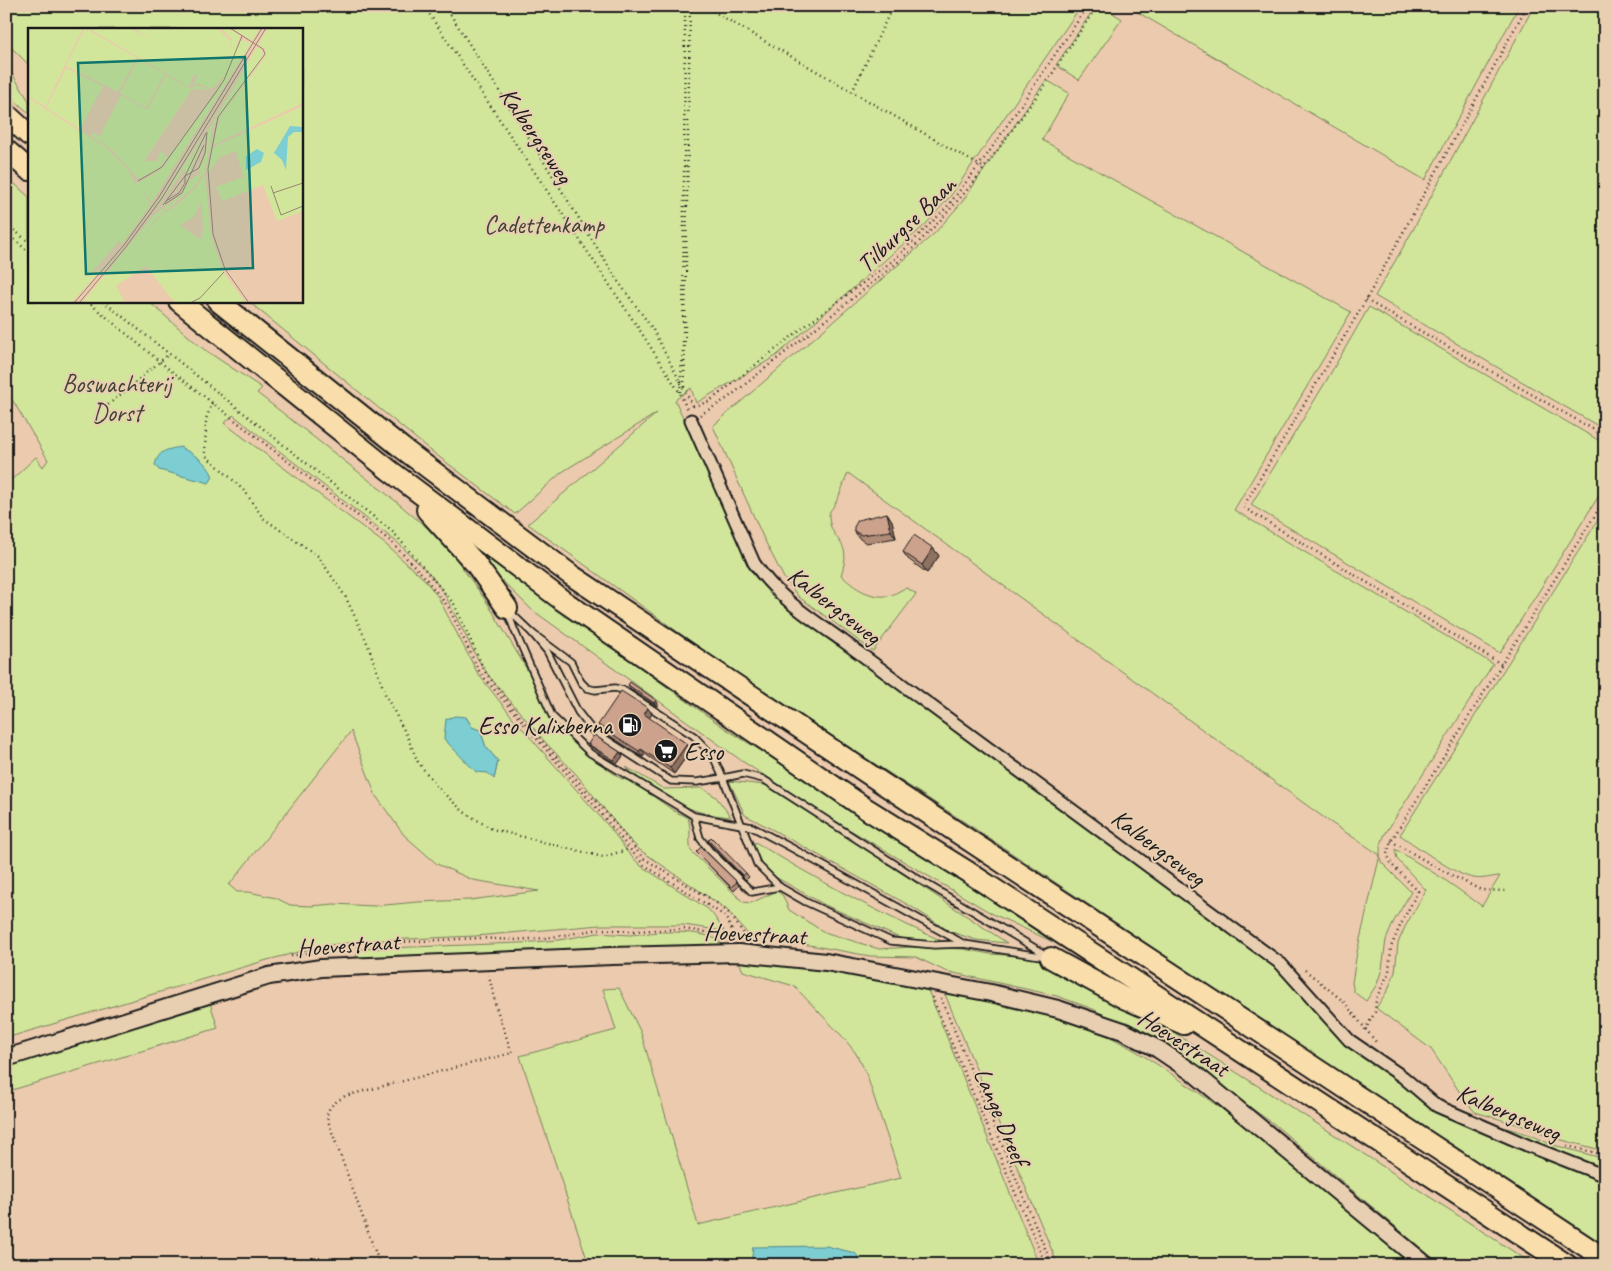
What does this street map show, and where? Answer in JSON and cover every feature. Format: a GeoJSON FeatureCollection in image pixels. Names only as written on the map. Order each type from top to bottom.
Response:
{"type":"FeatureCollection","features":[{"type":"Feature","properties":{"kind":"highway"},"geometry":{"type":"LineString","coordinates":[[6,114],[28,134]]}},
{"type":"Feature","properties":{"kind":"highway"},"geometry":{"type":"LineString","coordinates":[[6,150],[28,169]]}},
{"type":"Feature","properties":{"kind":"highway"},"geometry":{"type":"LineString","coordinates":[[180,302],[389,470],[562,600],[857,802],[968,872],[1567,1265]]}},
{"type":"Feature","properties":{"kind":"highway"},"geometry":{"type":"LineString","coordinates":[[219,302],[402,448],[571,574],[882,784],[1605,1259]]}},
{"type":"Feature","properties":{"kind":"highway"},"geometry":{"type":"LineString","coordinates":[[389,470],[476,563],[507,608]]}},
{"type":"Feature","properties":{"kind":"highway"},"geometry":{"type":"LineString","coordinates":[[1052,958],[1124,998],[1232,1045]]}},
{"type":"Feature","properties":{"kind":"street","name":"Kalbergseweg"},"geometry":{"type":"LineString","coordinates":[[695,418],[754,563],[764,578],[795,608],[851,647],[1281,964],[1349,1040],[1402,1077],[1437,1106],[1529,1146],[1605,1176]]}},
{"type":"Feature","properties":{"kind":"street","name":"Hoevestraat"},"geometry":{"type":"LineString","coordinates":[[6,1058],[270,976],[321,968],[612,956],[739,953],[826,962],[991,993],[1058,1009],[1123,1031],[1158,1049],[1195,1074],[1426,1265]]}},
{"type":"Feature","properties":{"kind":"lane"},"geometry":{"type":"LineString","coordinates":[[507,608],[547,651],[578,712],[592,730],[671,782],[696,782],[743,774],[763,779],[920,880],[1052,958]]}},
{"type":"Feature","properties":{"kind":"lane"},"geometry":{"type":"LineString","coordinates":[[507,608],[514,629],[552,716],[590,753],[694,816],[752,827],[964,944]]}},
{"type":"Feature","properties":{"kind":"lane"},"geometry":{"type":"LineString","coordinates":[[532,633],[571,662],[581,682],[587,688],[595,690],[615,688],[623,690],[694,736],[713,756],[757,864],[780,887],[828,913],[891,941],[934,945],[964,944],[1052,958]]}},
{"type":"Feature","properties":{"kind":"lane"},"geometry":{"type":"LineString","coordinates":[[694,816],[700,838],[704,844],[752,892],[780,887]]}},
{"type":"Feature","properties":{"kind":"path","name":"Kalbergseweg"},"geometry":{"type":"LineString","coordinates":[[424,6],[639,329],[695,418]]}},
{"type":"Feature","properties":{"kind":"path"},"geometry":{"type":"LineString","coordinates":[[445,6],[617,280],[652,328],[693,406],[695,418]]}},
{"type":"Feature","properties":{"kind":"path"},"geometry":{"type":"LineString","coordinates":[[680,393],[683,339],[685,6]]}},
{"type":"Feature","properties":{"kind":"path"},"geometry":{"type":"LineString","coordinates":[[684,388],[690,6]]}},
{"type":"Feature","properties":{"kind":"path"},"geometry":{"type":"LineString","coordinates":[[704,6],[984,168]]}},
{"type":"Feature","properties":{"kind":"path"},"geometry":{"type":"LineString","coordinates":[[852,92],[893,6]]}},
{"type":"Feature","properties":{"kind":"path","name":"Tilburgse Baan"},"geometry":{"type":"LineString","coordinates":[[693,406],[708,402],[715,397],[801,329],[895,259],[947,207],[979,165],[1088,6]]}},
{"type":"Feature","properties":{"kind":"path","name":"Tilburgse Baan"},"geometry":{"type":"LineString","coordinates":[[695,418],[728,398],[902,258],[937,224],[984,168],[1042,89],[1097,6]]}},
{"type":"Feature","properties":{"kind":"path"},"geometry":{"type":"LineString","coordinates":[[1501,664],[1243,507],[1366,300],[1527,6]]}},
{"type":"Feature","properties":{"kind":"path"},"geometry":{"type":"LineString","coordinates":[[6,224],[28,241]]}},
{"type":"Feature","properties":{"kind":"path"},"geometry":{"type":"LineString","coordinates":[[6,233],[28,251]]}},
{"type":"Feature","properties":{"kind":"path"},"geometry":{"type":"LineString","coordinates":[[1366,300],[1605,436]]}},
{"type":"Feature","properties":{"kind":"path"},"geometry":{"type":"LineString","coordinates":[[89,302],[160,362],[389,540],[423,575],[449,608],[480,673],[644,865],[725,916],[736,937],[739,953]]}},
{"type":"Feature","properties":{"kind":"path"},"geometry":{"type":"LineString","coordinates":[[104,302],[394,533],[454,604],[485,672],[518,714],[602,808],[643,858],[714,901],[730,914],[748,938]]}},
{"type":"Feature","properties":{"kind":"path"},"geometry":{"type":"LineString","coordinates":[[108,405],[169,354]]}},
{"type":"Feature","properties":{"kind":"path"},"geometry":{"type":"LineString","coordinates":[[212,403],[206,419],[205,455],[246,493],[263,518],[318,556],[345,596],[366,640],[386,696],[418,762],[438,788],[464,812],[492,829],[603,857],[629,848]]}},
{"type":"Feature","properties":{"kind":"path"},"geometry":{"type":"LineString","coordinates":[[1365,1030],[1375,1012],[1376,998],[1389,972],[1392,947],[1400,926],[1418,892],[1392,865],[1387,854],[1390,842],[1605,499]]}},
{"type":"Feature","properties":{"kind":"path"},"geometry":{"type":"LineString","coordinates":[[1390,842],[1481,890],[1507,890]]}},
{"type":"Feature","properties":{"kind":"path"},"geometry":{"type":"LineString","coordinates":[[380,1265],[327,1118],[327,1110],[346,1096],[512,1053],[496,1007],[486,961]]}},
{"type":"Feature","properties":{"kind":"path"},"geometry":{"type":"LineString","coordinates":[[1298,965],[1343,1002],[1376,1042]]}},
{"type":"Feature","properties":{"kind":"path","name":"Lange Dreef"},"geometry":{"type":"LineString","coordinates":[[931,981],[946,1032],[1046,1265]]}},
{"type":"Feature","properties":{"kind":"path","name":"Lange Dreef"},"geometry":{"type":"LineString","coordinates":[[931,981],[1052,1265]]}},
{"type":"Feature","properties":{"kind":"green space","name":"Cadettenkamp"},"geometry":{"type":"Polygon","coordinates":[[[6,6],[1081,6],[952,194],[926,224],[776,356],[696,403],[691,388],[675,400],[751,566],[765,586],[1279,968],[1334,1033],[1390,1076],[1487,1133],[1542,1158],[1605,1182],[1605,1246],[812,723],[696,645],[528,524],[657,413],[562,472],[515,514],[430,450],[249,302],[302,302],[302,28],[28,28],[28,64],[6,42],[6,6]]]}},
{"type":"Feature","properties":{"kind":"green space"},"geometry":{"type":"Polygon","coordinates":[[[1096,6],[1102,6],[1122,19],[1079,80],[1056,65],[1096,6]]]}},
{"type":"Feature","properties":{"kind":"green space"},"geometry":{"type":"Polygon","coordinates":[[[1127,6],[1519,6],[1425,180],[1127,6]]]}},
{"type":"Feature","properties":{"kind":"green space"},"geometry":{"type":"Polygon","coordinates":[[[1534,6],[1605,6],[1605,430],[1375,296],[1413,230],[1534,6]]]}},
{"type":"Feature","properties":{"kind":"green space"},"geometry":{"type":"Polygon","coordinates":[[[6,64],[28,99],[28,112],[6,93],[6,64]]]}},
{"type":"Feature","properties":{"kind":"green space"},"geometry":{"type":"Polygon","coordinates":[[[1046,80],[1069,93],[1042,140],[1351,312],[1234,510],[1493,664],[1385,834],[1380,851],[1381,862],[1411,892],[1394,921],[1386,940],[1382,969],[1377,984],[1366,1001],[1354,992],[1352,983],[1357,952],[1380,855],[1330,822],[848,473],[829,516],[830,525],[845,554],[841,575],[864,592],[877,596],[892,595],[907,588],[916,594],[873,651],[799,597],[784,578],[764,539],[713,426],[935,233],[962,202],[1046,80]]]}},
{"type":"Feature","properties":{"kind":"green space","name":"Boswachterij Dorst"},"geometry":{"type":"Polygon","coordinates":[[[6,176],[28,196],[28,302],[149,302],[202,348],[262,388],[257,393],[393,499],[426,527],[456,559],[488,604],[557,720],[572,741],[582,751],[620,778],[633,782],[674,811],[688,818],[691,851],[743,902],[751,903],[777,891],[783,896],[789,910],[824,932],[879,949],[911,947],[963,949],[990,954],[1038,957],[1162,1025],[1534,1265],[1441,1265],[1274,1124],[1231,1094],[1126,1027],[1093,1009],[1057,996],[945,971],[916,957],[870,956],[748,934],[726,909],[640,850],[626,836],[576,774],[546,743],[489,676],[476,656],[444,593],[430,574],[398,543],[233,415],[224,423],[385,544],[425,580],[438,597],[478,674],[513,718],[610,828],[630,855],[641,866],[708,909],[724,931],[684,925],[600,925],[475,936],[363,941],[322,946],[267,960],[6,1038],[6,485],[36,457],[43,467],[48,460],[6,389],[6,176]],[[466,717],[488,773],[494,779],[498,761],[486,747],[480,731],[472,727],[466,717]],[[351,731],[229,885],[237,892],[249,892],[276,898],[290,905],[311,906],[334,904],[374,906],[470,900],[539,891],[473,880],[437,864],[404,835],[376,796],[351,731]]]}},
{"type":"Feature","properties":{"kind":"green space"},"geometry":{"type":"Polygon","coordinates":[[[1369,307],[1605,444],[1605,486],[1500,653],[1251,505],[1369,307]]]}},
{"type":"Feature","properties":{"kind":"green space"},"geometry":{"type":"Polygon","coordinates":[[[1605,509],[1605,1151],[1554,1138],[1530,1128],[1475,1112],[1431,1049],[1376,1008],[1388,990],[1395,972],[1398,943],[1426,890],[1397,859],[1395,849],[1482,906],[1500,876],[1481,879],[1466,876],[1426,853],[1400,835],[1605,509]]]}},
{"type":"Feature","properties":{"kind":"green space"},"geometry":{"type":"Polygon","coordinates":[[[460,539],[723,727],[842,802],[1053,942],[991,913],[830,818],[742,761],[531,609],[460,539]]]}},
{"type":"Feature","properties":{"kind":"green space"},"geometry":{"type":"Polygon","coordinates":[[[626,767],[664,789],[702,788],[716,797],[731,817],[704,813],[673,801],[652,788],[626,767]]]}},
{"type":"Feature","properties":{"kind":"green space"},"geometry":{"type":"Polygon","coordinates":[[[729,781],[765,785],[778,791],[1007,943],[976,940],[949,931],[912,907],[745,815],[729,781]]]}},
{"type":"Feature","properties":{"kind":"green space"},"geometry":{"type":"Polygon","coordinates":[[[755,842],[846,894],[940,940],[940,942],[902,939],[825,905],[765,871],[754,848],[755,842]]]}},
{"type":"Feature","properties":{"kind":"green space"},"geometry":{"type":"Polygon","coordinates":[[[660,932],[705,935],[720,942],[725,947],[354,961],[360,949],[520,943],[559,940],[598,933],[630,935],[660,932]]]}},
{"type":"Feature","properties":{"kind":"green space"},"geometry":{"type":"Polygon","coordinates":[[[737,957],[927,988],[1039,1265],[589,1265],[520,1056],[616,1030],[603,989],[619,988],[641,1033],[698,1225],[901,1178],[865,1070],[855,1052],[794,986],[743,971],[737,957]]]}},
{"type":"Feature","properties":{"kind":"green space"},"geometry":{"type":"Polygon","coordinates":[[[942,987],[1064,1018],[1102,1033],[1137,1052],[1249,1129],[1413,1265],[1058,1265],[942,987]]]}},
{"type":"Feature","properties":{"kind":"green space"},"geometry":{"type":"Polygon","coordinates":[[[209,1000],[218,1028],[12,1090],[6,1065],[209,1000]]]}},
{"type":"Feature","properties":{"kind":"green space"},"geometry":{"type":"Polygon","coordinates":[[[1475,1119],[1531,1135],[1550,1144],[1605,1159],[1605,1171],[1475,1119]]]}},
{"type":"Feature","properties":{"kind":"water"},"geometry":{"type":"Polygon","coordinates":[[[180,447],[208,467],[213,477],[209,483],[159,470],[155,465],[161,454],[180,447]]]}},
{"type":"Feature","properties":{"kind":"water"},"geometry":{"type":"Polygon","coordinates":[[[455,716],[466,717],[472,727],[480,730],[486,747],[498,761],[494,779],[488,773],[476,772],[444,739],[446,719],[455,716]]]}},
{"type":"Feature","properties":{"kind":"water"},"geometry":{"type":"Polygon","coordinates":[[[826,1246],[855,1253],[865,1265],[751,1265],[753,1247],[826,1246]]]}},
{"type":"Feature","properties":{"kind":"building"},"geometry":{"type":"Polygon","coordinates":[[[887,513],[891,531],[861,535],[854,531],[858,520],[887,513]]]}},
{"type":"Feature","properties":{"kind":"building"},"geometry":{"type":"Polygon","coordinates":[[[914,535],[933,548],[922,565],[903,552],[914,535]]]}},
{"type":"Feature","properties":{"kind":"building"},"geometry":{"type":"Polygon","coordinates":[[[630,682],[656,700],[654,703],[628,685],[630,682]]]}},
{"type":"Feature","properties":{"kind":"building"},"geometry":{"type":"Polygon","coordinates":[[[621,691],[648,708],[644,714],[687,744],[670,768],[598,725],[621,691]]]}},
{"type":"Feature","properties":{"kind":"building"},"geometry":{"type":"Polygon","coordinates":[[[594,735],[620,752],[614,760],[588,744],[594,735]]]}},
{"type":"Feature","properties":{"kind":"building"},"geometry":{"type":"Polygon","coordinates":[[[711,837],[746,873],[743,876],[708,840],[711,837]]]}},
{"type":"Feature","properties":{"kind":"building"},"geometry":{"type":"Polygon","coordinates":[[[701,847],[737,882],[731,887],[696,852],[701,847]]]}},
{"type":"Feature","properties":{"kind":"place","name":"Esso Kalixberna"},"geometry":{"type":"Point","coordinates":[630,725]}},
{"type":"Feature","properties":{"kind":"place","name":"Esso"},"geometry":{"type":"Point","coordinates":[666,751]}}]}
